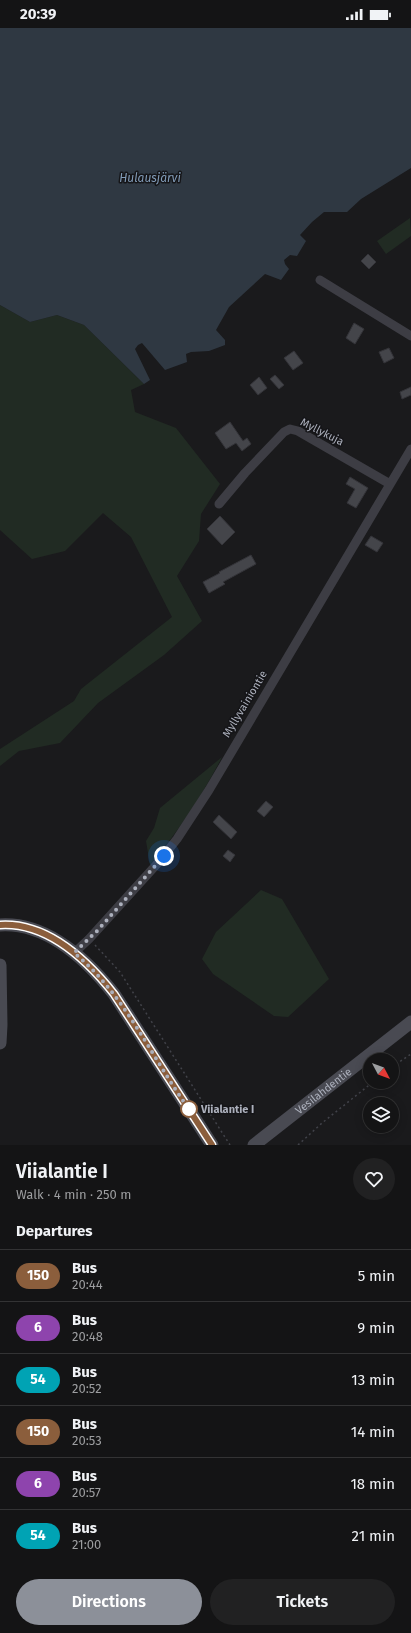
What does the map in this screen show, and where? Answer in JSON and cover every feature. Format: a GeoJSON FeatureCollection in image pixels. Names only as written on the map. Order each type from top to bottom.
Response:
{"type":"FeatureCollection","features":[{"type":"Feature","properties":{"kind":"main road"},"geometry":{"type":"LineString","coordinates":[[0,925],[14,924],[46,934],[74,953],[92,968],[114,994],[212,1145]]}},
{"type":"Feature","properties":{"kind":"main road"},"geometry":{"type":"LineString","coordinates":[[0,965],[0,1043]]}},
{"type":"Feature","properties":{"kind":"main road","name":"Vesilahdentie"},"geometry":{"type":"LineString","coordinates":[[254,1145],[411,1022]]}},
{"type":"Feature","properties":{"kind":"street"},"geometry":{"type":"LineString","coordinates":[[320,280],[411,336]]}},
{"type":"Feature","properties":{"kind":"street","name":"Myllykuja"},"geometry":{"type":"LineString","coordinates":[[220,504],[245,473],[284,432],[290,429],[298,431],[390,484]]}},
{"type":"Feature","properties":{"kind":"street","name":"Myllyvainiontie"},"geometry":{"type":"LineString","coordinates":[[74,953],[89,939],[153,870],[177,839],[213,783],[411,449]]}},
{"type":"Feature","properties":{"kind":"path"},"geometry":{"type":"LineString","coordinates":[[89,939],[120,972],[230,1145]]}},
{"type":"Feature","properties":{"kind":"path"},"geometry":{"type":"LineString","coordinates":[[399,1062],[411,1054]]}},
{"type":"Feature","properties":{"kind":"path"},"geometry":{"type":"LineString","coordinates":[[298,1145],[322,1123],[364,1089]]}},
{"type":"Feature","properties":{"kind":"shaded area"},"geometry":{"type":"Polygon","coordinates":[[[410,218],[411,236],[386,254],[377,241],[410,218]]]}},
{"type":"Feature","properties":{"kind":"shaded area"},"geometry":{"type":"Polygon","coordinates":[[[0,305],[30,322],[57,315],[84,325],[144,384],[131,390],[135,412],[176,428],[220,484],[201,514],[199,541],[177,576],[202,621],[164,655],[98,703],[60,743],[19,751],[0,766],[0,749],[74,701],[81,689],[172,617],[131,537],[103,513],[65,551],[32,559],[0,530],[0,305]]]}},
{"type":"Feature","properties":{"kind":"shaded area"},"geometry":{"type":"Polygon","coordinates":[[[222,757],[189,813],[150,865],[146,841],[154,828],[160,808],[222,757]]]}},
{"type":"Feature","properties":{"kind":"shaded area"},"geometry":{"type":"Polygon","coordinates":[[[261,890],[282,899],[329,979],[288,1017],[274,1016],[213,974],[202,959],[216,932],[261,890]]]}},
{"type":"Feature","properties":{"kind":"water","name":"Hulausjärvi"},"geometry":{"type":"Polygon","coordinates":[[[0,28],[411,28],[411,168],[361,199],[347,212],[324,212],[312,222],[300,235],[306,241],[297,256],[290,255],[284,260],[289,269],[281,280],[265,274],[229,307],[216,330],[225,340],[225,345],[209,351],[191,352],[186,354],[187,362],[165,370],[142,343],[138,345],[135,349],[150,380],[144,384],[84,325],[57,315],[30,322],[0,305],[0,28]]]}},
{"type":"Feature","properties":{"kind":"building"},"geometry":{"type":"Polygon","coordinates":[[[368,254],[376,262],[369,269],[361,261],[368,254]]]}},
{"type":"Feature","properties":{"kind":"building"},"geometry":{"type":"Polygon","coordinates":[[[354,323],[364,329],[355,344],[346,338],[354,323]]]}},
{"type":"Feature","properties":{"kind":"building"},"geometry":{"type":"Polygon","coordinates":[[[389,348],[394,358],[384,363],[379,352],[389,348]]]}},
{"type":"Feature","properties":{"kind":"building"},"geometry":{"type":"Polygon","coordinates":[[[294,351],[303,363],[293,370],[284,358],[294,351]]]}},
{"type":"Feature","properties":{"kind":"building"},"geometry":{"type":"Polygon","coordinates":[[[275,375],[284,385],[279,389],[270,379],[275,375]]]}},
{"type":"Feature","properties":{"kind":"building"},"geometry":{"type":"Polygon","coordinates":[[[259,377],[267,388],[258,395],[250,385],[259,377]]]}},
{"type":"Feature","properties":{"kind":"building"},"geometry":{"type":"Polygon","coordinates":[[[411,387],[411,395],[402,399],[400,392],[411,387]]]}},
{"type":"Feature","properties":{"kind":"building"},"geometry":{"type":"Polygon","coordinates":[[[230,422],[243,441],[247,438],[251,444],[242,451],[236,443],[226,449],[215,433],[230,422]]]}},
{"type":"Feature","properties":{"kind":"building"},"geometry":{"type":"Polygon","coordinates":[[[350,477],[368,488],[356,508],[347,503],[355,489],[346,484],[350,477]]]}},
{"type":"Feature","properties":{"kind":"building"},"geometry":{"type":"Polygon","coordinates":[[[220,516],[235,532],[222,545],[207,529],[220,516]]]}},
{"type":"Feature","properties":{"kind":"building"},"geometry":{"type":"Polygon","coordinates":[[[371,536],[383,543],[377,552],[365,545],[371,536]]]}},
{"type":"Feature","properties":{"kind":"building"},"geometry":{"type":"Polygon","coordinates":[[[251,555],[256,564],[223,582],[225,584],[209,593],[203,582],[251,555]]]}},
{"type":"Feature","properties":{"kind":"building"},"geometry":{"type":"Polygon","coordinates":[[[266,801],[273,807],[264,817],[257,811],[266,801]]]}},
{"type":"Feature","properties":{"kind":"building"},"geometry":{"type":"Polygon","coordinates":[[[219,815],[237,832],[231,839],[213,822],[219,815]]]}},
{"type":"Feature","properties":{"kind":"building"},"geometry":{"type":"Polygon","coordinates":[[[228,850],[235,855],[230,862],[223,856],[228,850]]]}},
{"type":"Feature","properties":{"kind":"bus line","name":"150"},"geometry":{"type":"LineString","coordinates":[[0,925],[14,924],[46,934],[74,953],[100,976],[114,994],[212,1145]]}},
{"type":"Feature","properties":{"kind":"place","name":"Viialantie I"},"geometry":{"type":"Point","coordinates":[189,1109]}},
{"type":"Feature","properties":{"kind":"route"},"geometry":{"type":"LineString","coordinates":[[164,856],[98,930],[74,953],[100,976],[114,994],[189,1109]]}}]}
